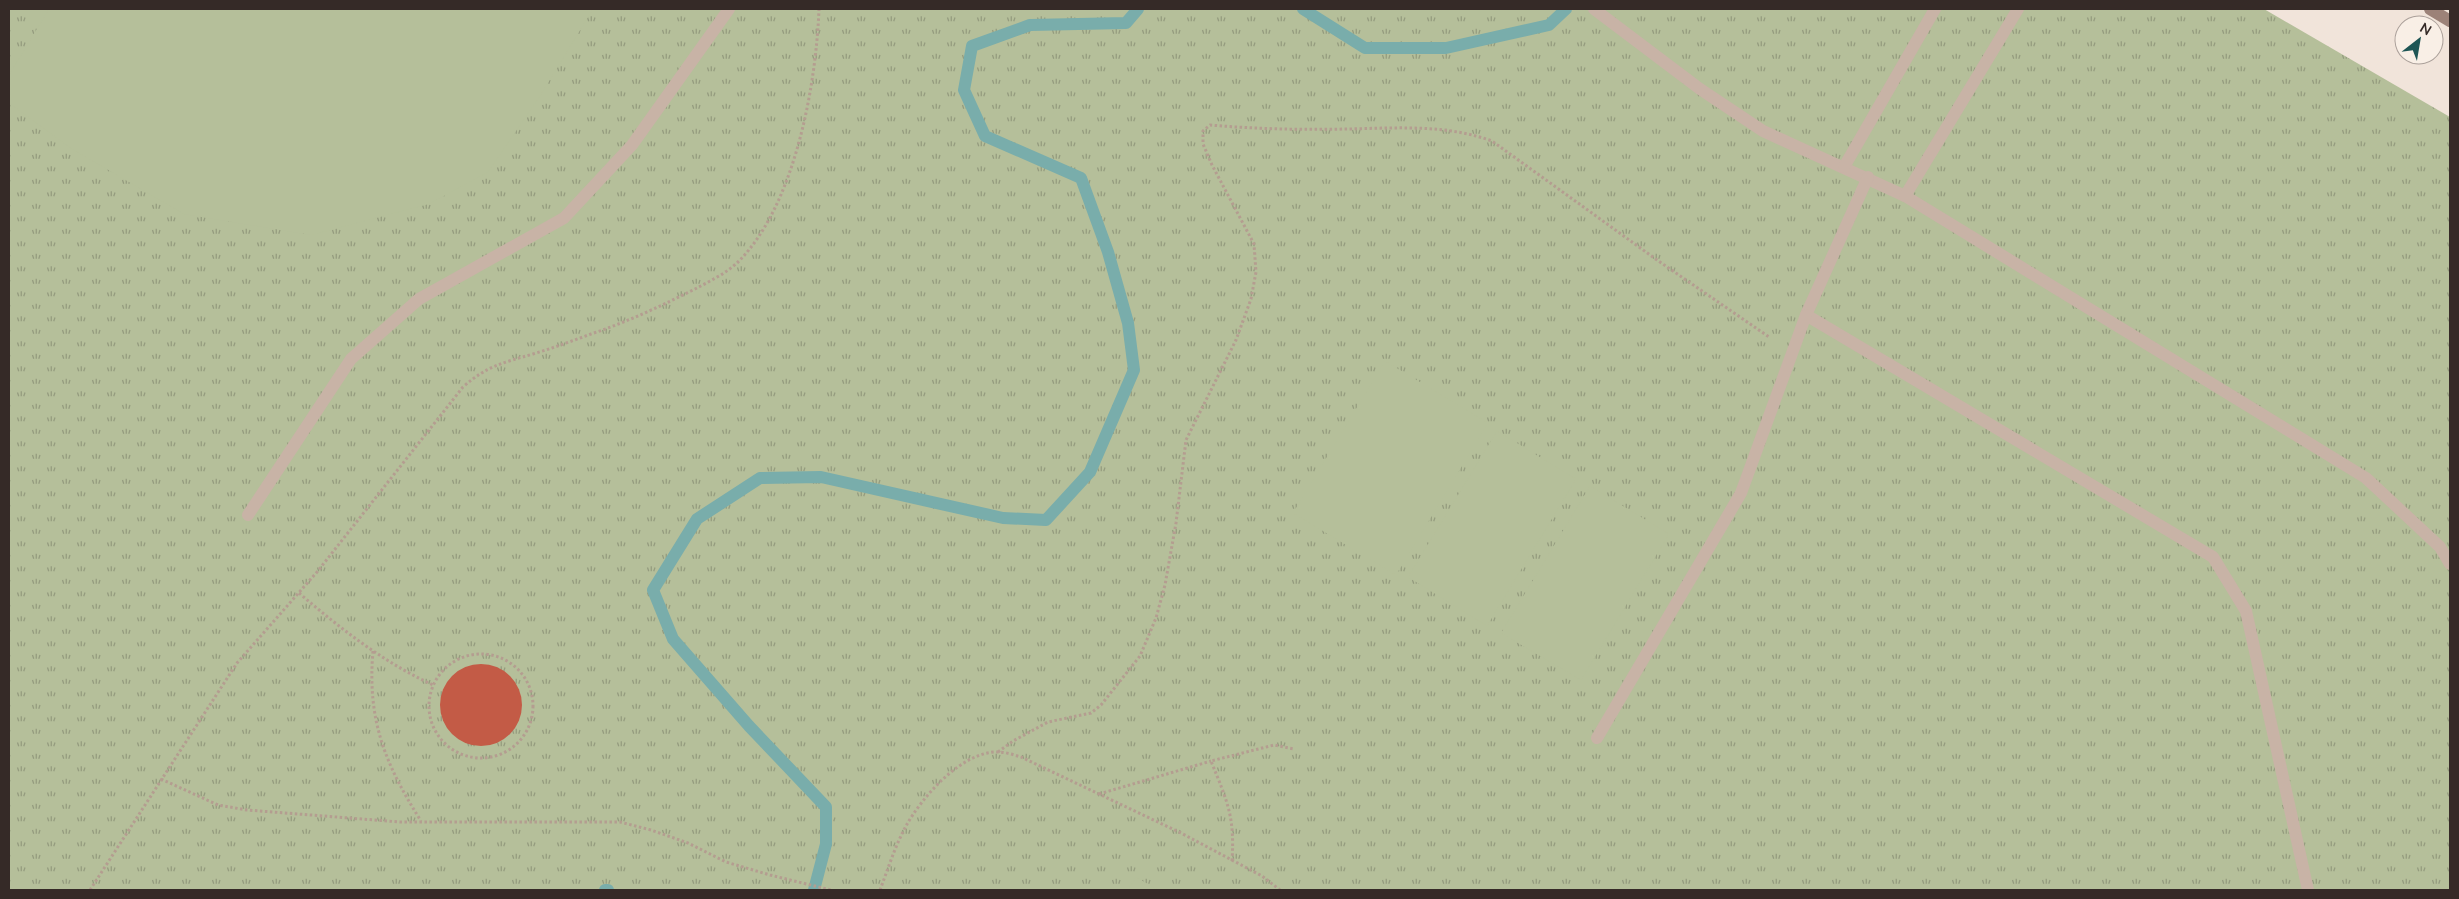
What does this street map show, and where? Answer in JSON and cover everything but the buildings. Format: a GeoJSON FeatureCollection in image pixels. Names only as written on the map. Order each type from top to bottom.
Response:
{"type":"FeatureCollection","features":[{"type":"Feature","properties":{"kind":"street"},"geometry":{"type":"LineString","coordinates":[[2430,9],[2450,21]]}},
{"type":"Feature","properties":{"kind":"lane"},"geometry":{"type":"LineString","coordinates":[[248,515],[351,360],[419,299],[564,218],[632,145],[729,9]]}},
{"type":"Feature","properties":{"kind":"lane"},"geometry":{"type":"LineString","coordinates":[[1594,9],[1700,89],[1764,131],[1868,177],[1905,196],[2366,478],[2440,547],[2450,564]]}},
{"type":"Feature","properties":{"kind":"lane"},"geometry":{"type":"LineString","coordinates":[[1844,167],[1935,9]]}},
{"type":"Feature","properties":{"kind":"lane"},"geometry":{"type":"LineString","coordinates":[[1905,196],[2018,9]]}},
{"type":"Feature","properties":{"kind":"lane"},"geometry":{"type":"LineString","coordinates":[[1597,738],[1740,493],[1806,315],[1868,177]]}},
{"type":"Feature","properties":{"kind":"lane"},"geometry":{"type":"LineString","coordinates":[[1806,315],[2213,557],[2246,611],[2308,890]]}},
{"type":"Feature","properties":{"kind":"path"},"geometry":{"type":"LineString","coordinates":[[90,890],[237,663],[299,593],[368,509],[448,403],[478,373],[500,362],[532,354],[654,310],[715,278],[738,262],[756,241],[770,219],[794,159],[810,86],[819,9]]}},
{"type":"Feature","properties":{"kind":"path"},"geometry":{"type":"LineString","coordinates":[[998,752],[1013,741],[1048,722],[1091,712],[1101,704],[1140,656],[1156,618],[1165,585],[1176,523],[1186,440],[1236,340],[1251,299],[1256,272],[1254,244],[1212,165],[1204,144],[1203,131],[1210,125],[1346,129],[1429,128],[1479,136],[1492,141],[1657,260],[1792,352]]}},
{"type":"Feature","properties":{"kind":"path"},"geometry":{"type":"LineString","coordinates":[[299,593],[343,630],[373,651],[433,686]]}},
{"type":"Feature","properties":{"kind":"path"},"geometry":{"type":"LineString","coordinates":[[373,651],[371,693],[379,732],[390,765],[405,796],[421,822]]}},
{"type":"Feature","properties":{"kind":"path"},"geometry":{"type":"LineString","coordinates":[[478,653],[495,654],[511,662],[523,674],[532,689],[534,706],[531,722],[524,737],[511,749],[496,756],[479,758],[462,755],[446,746],[435,732],[429,715],[428,697],[433,686],[446,667],[460,657],[478,653]]}},
{"type":"Feature","properties":{"kind":"path"},"geometry":{"type":"LineString","coordinates":[[1099,794],[1211,761],[1274,745],[1294,749]]}},
{"type":"Feature","properties":{"kind":"path"},"geometry":{"type":"LineString","coordinates":[[880,890],[907,825],[930,793],[953,770],[977,756],[998,752],[1021,757],[1181,833],[1262,876],[1280,890]]}},
{"type":"Feature","properties":{"kind":"path"},"geometry":{"type":"LineString","coordinates":[[1211,761],[1231,812],[1234,834],[1232,861]]}},
{"type":"Feature","properties":{"kind":"path"},"geometry":{"type":"LineString","coordinates":[[161,779],[189,794],[218,805],[247,810],[421,822],[620,822],[651,830],[688,843],[726,862],[770,876],[831,890]]}},
{"type":"Feature","properties":{"kind":"green space"},"geometry":{"type":"Polygon","coordinates":[[[9,9],[2264,9],[2450,117],[2450,890],[9,890],[9,9]]]}},
{"type":"Feature","properties":{"kind":"green space"},"geometry":{"type":"Polygon","coordinates":[[[49,9],[593,9],[540,96],[488,172],[429,204],[311,235],[184,214],[72,149],[9,103],[9,75],[49,9]]]}},
{"type":"Feature","properties":{"kind":"green space"},"geometry":{"type":"Polygon","coordinates":[[[1385,361],[1488,423],[1396,575],[1293,513],[1385,361]]]}},
{"type":"Feature","properties":{"kind":"green space"},"geometry":{"type":"Polygon","coordinates":[[[1497,431],[1576,479],[1487,626],[1408,577],[1497,431]]]}},
{"type":"Feature","properties":{"kind":"green space"},"geometry":{"type":"Polygon","coordinates":[[[1590,486],[1669,534],[1581,680],[1501,633],[1590,486]]]}},
{"type":"Feature","properties":{"kind":"green space"},"geometry":{"type":"Polygon","coordinates":[[[1136,877],[1158,890],[1128,890],[1136,877]]]}},
{"type":"Feature","properties":{"kind":"waterway"},"geometry":{"type":"LineString","coordinates":[[814,890],[826,844],[826,807],[749,726],[673,639],[653,590],[697,519],[760,478],[821,477],[1003,518],[1046,520],[1090,472],[1134,370],[1128,323],[1108,252],[1081,178],[985,136],[964,90],[972,46],[1030,25],[1126,23],[1138,9]]}},
{"type":"Feature","properties":{"kind":"waterway"},"geometry":{"type":"LineString","coordinates":[[1303,9],[1365,48],[1446,48],[1549,25],[1566,9]]}}]}
